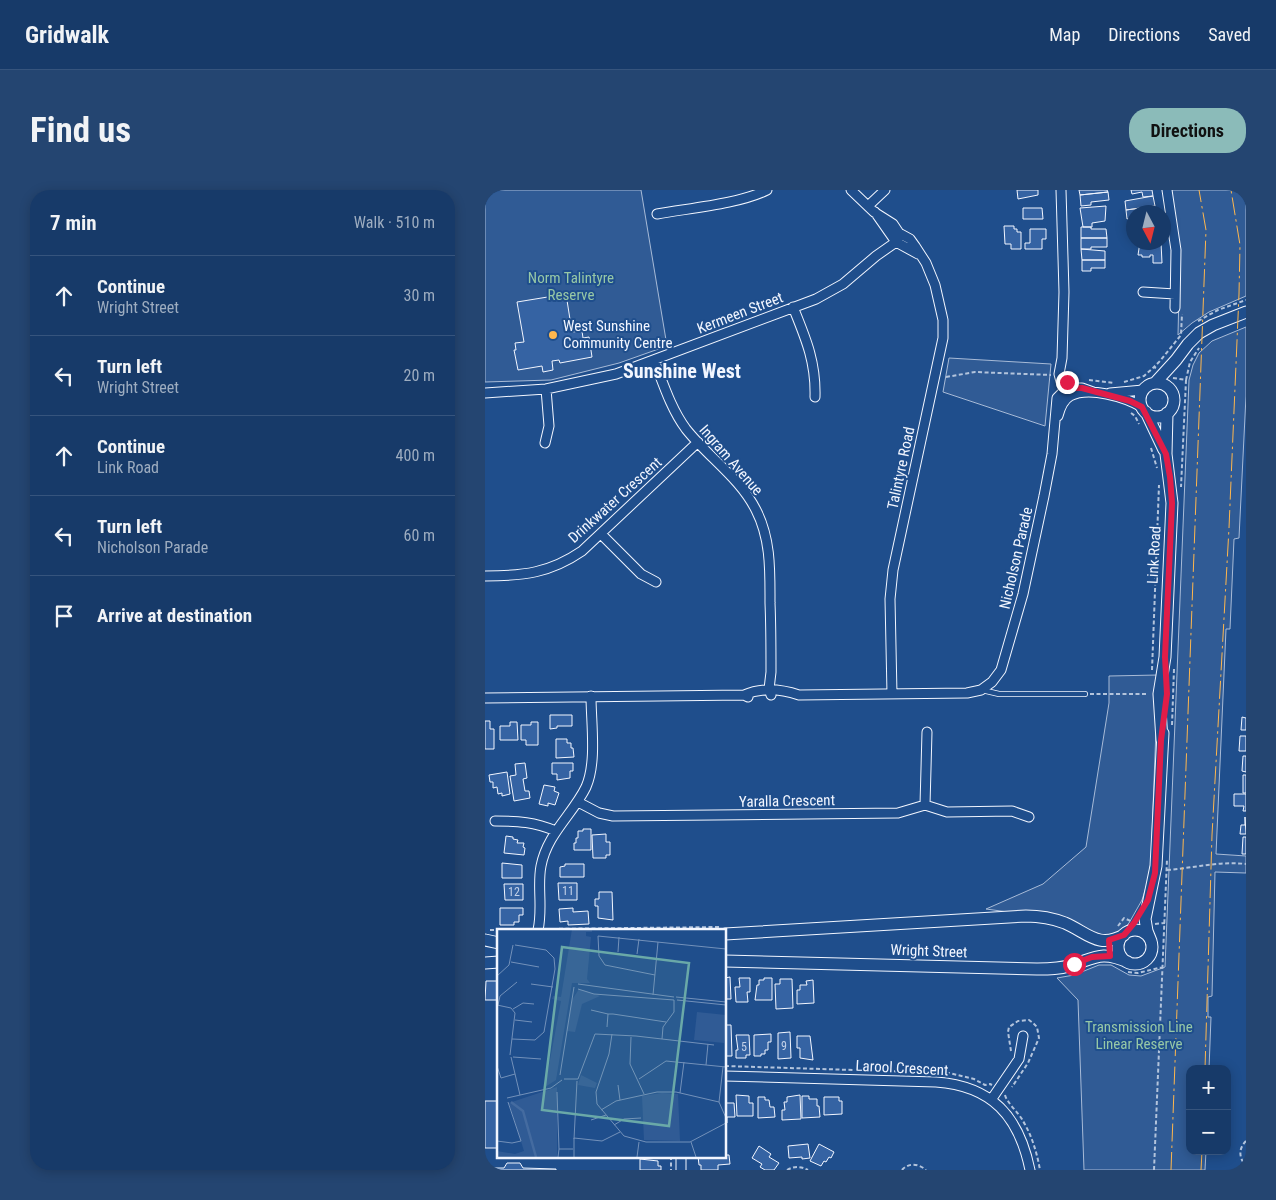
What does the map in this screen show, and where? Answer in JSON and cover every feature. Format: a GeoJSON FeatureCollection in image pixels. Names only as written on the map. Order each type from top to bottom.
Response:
{"type":"FeatureCollection","features":[{"type":"Feature","properties":{"kind":"street"},"geometry":{"type":"LineString","coordinates":[[657,214],[739,200],[758,195],[767,190]]}},
{"type":"Feature","properties":{"kind":"street","name":"Talintyre Road"},"geometry":{"type":"LineString","coordinates":[[851,190],[871,209],[888,220],[895,238],[909,239],[915,246],[935,284],[943,320],[943,338],[893,570],[890,599],[892,694]]}},
{"type":"Feature","properties":{"kind":"street"},"geometry":{"type":"LineString","coordinates":[[871,209],[885,190]]}},
{"type":"Feature","properties":{"kind":"street"},"geometry":{"type":"LineString","coordinates":[[1061,190],[1064,292],[1059,379],[1067,391],[1098,393],[1143,390]]}},
{"type":"Feature","properties":{"kind":"street"},"geometry":{"type":"LineString","coordinates":[[1167,190],[1176,250],[1175,308]]}},
{"type":"Feature","properties":{"kind":"street","name":"Kermeen Street"},"geometry":{"type":"LineString","coordinates":[[485,393],[546,390],[607,376],[816,299],[843,284],[895,238]]}},
{"type":"Feature","properties":{"kind":"street"},"geometry":{"type":"LineString","coordinates":[[1143,292],[1175,294]]}},
{"type":"Feature","properties":{"kind":"street"},"geometry":{"type":"LineString","coordinates":[[793,307],[812,356],[816,378],[815,397]]}},
{"type":"Feature","properties":{"kind":"street"},"geometry":{"type":"LineString","coordinates":[[1155,383],[1188,344],[1199,334],[1213,325],[1246,312]]}},
{"type":"Feature","properties":{"kind":"street","name":"Ingram Avenue"},"geometry":{"type":"LineString","coordinates":[[654,360],[673,408],[685,428],[740,487],[756,510],[763,525],[770,560],[771,691]]}},
{"type":"Feature","properties":{"kind":"street"},"geometry":{"type":"LineString","coordinates":[[1098,393],[1130,401],[1156,417],[1167,414],[1173,406],[1174,395],[1171,377],[1175,360]]}},
{"type":"Feature","properties":{"kind":"street"},"geometry":{"type":"LineString","coordinates":[[1144,409],[1141,396],[1143,390],[1150,384],[1164,384],[1172,391]]}},
{"type":"Feature","properties":{"kind":"street"},"geometry":{"type":"LineString","coordinates":[[545,443],[549,426],[546,390]]}},
{"type":"Feature","properties":{"kind":"street","name":"Nicholson Parade"},"geometry":{"type":"LineString","coordinates":[[981,690],[992,682],[1001,670],[1023,594],[1052,454],[1055,423],[1067,391]]}},
{"type":"Feature","properties":{"kind":"street","name":"Link Road"},"geometry":{"type":"LineString","coordinates":[[1144,409],[1166,454]]}},
{"type":"Feature","properties":{"kind":"street","name":"Link Road"},"geometry":{"type":"LineString","coordinates":[[1122,932],[1139,924],[1153,886],[1156,866],[1161,740],[1167,694],[1165,657],[1172,503],[1166,454],[1167,414]]}},
{"type":"Feature","properties":{"kind":"street","name":"Drinkwater Crescent"},"geometry":{"type":"LineString","coordinates":[[485,576],[527,574],[547,570],[567,561],[601,534],[698,442]]}},
{"type":"Feature","properties":{"kind":"street"},"geometry":{"type":"LineString","coordinates":[[601,534],[641,574],[656,582]]}},
{"type":"Feature","properties":{"kind":"street"},"geometry":{"type":"LineString","coordinates":[[485,698],[744,695],[771,691],[799,695],[967,693],[981,690]]}},
{"type":"Feature","properties":{"kind":"street"},"geometry":{"type":"LineString","coordinates":[[538,929],[541,913],[540,866],[556,831],[586,786],[590,773],[592,760],[591,696]]}},
{"type":"Feature","properties":{"kind":"street"},"geometry":{"type":"LineString","coordinates":[[927,732],[925,805],[947,812],[1012,811],[1029,817]]}},
{"type":"Feature","properties":{"kind":"street","name":"Yaralla Crescent"},"geometry":{"type":"LineString","coordinates":[[577,802],[599,813],[628,817],[897,813],[925,805]]}},
{"type":"Feature","properties":{"kind":"street"},"geometry":{"type":"LineString","coordinates":[[495,821],[533,822],[556,831]]}},
{"type":"Feature","properties":{"kind":"street"},"geometry":{"type":"LineString","coordinates":[[541,913],[545,929]]}},
{"type":"Feature","properties":{"kind":"street","name":"Wright Street"},"geometry":{"type":"LineString","coordinates":[[726,934],[1026,916],[1054,919],[1068,924],[1089,937],[1099,940],[1112,940],[1122,932],[1134,930],[1148,936],[1151,941]]}},
{"type":"Feature","properties":{"kind":"street"},"geometry":{"type":"LineString","coordinates":[[1122,932],[1119,950],[1126,966],[1140,963],[1148,958],[1152,950],[1151,941],[1139,924]]}},
{"type":"Feature","properties":{"kind":"street","name":"Wright Street"},"geometry":{"type":"LineString","coordinates":[[726,961],[1037,969],[1061,968],[1101,956],[1115,957],[1126,966]]}},
{"type":"Feature","properties":{"kind":"street"},"geometry":{"type":"LineString","coordinates":[[991,1100],[1019,1059],[1023,1036]]}},
{"type":"Feature","properties":{"kind":"street","name":"Larool Crescent"},"geometry":{"type":"LineString","coordinates":[[726,1076],[946,1082],[975,1090],[1003,1110],[1016,1127],[1024,1146],[1030,1170]]}},
{"type":"Feature","properties":{"kind":"lane"},"geometry":{"type":"LineString","coordinates":[[981,690],[999,694],[1085,694]]}},
{"type":"Feature","properties":{"kind":"path"},"geometry":{"type":"LineString","coordinates":[[1186,380],[1190,362],[1200,348]]}},
{"type":"Feature","properties":{"kind":"path"},"geometry":{"type":"LineString","coordinates":[[1083,380],[1120,384],[1144,376],[1154,366]]}},
{"type":"Feature","properties":{"kind":"path"},"geometry":{"type":"LineString","coordinates":[[946,377],[975,372],[1050,375]]}},
{"type":"Feature","properties":{"kind":"path"},"geometry":{"type":"LineString","coordinates":[[1069,374],[1073,379],[1078,379]]}},
{"type":"Feature","properties":{"kind":"path"},"geometry":{"type":"LineString","coordinates":[[1150,443],[1157,470]]}},
{"type":"Feature","properties":{"kind":"path"},"geometry":{"type":"LineString","coordinates":[[1152,671],[1159,480]]}},
{"type":"Feature","properties":{"kind":"path"},"geometry":{"type":"LineString","coordinates":[[1085,694],[1167,694]]}},
{"type":"Feature","properties":{"kind":"path"},"geometry":{"type":"LineString","coordinates":[[1167,870],[1212,864],[1246,864]]}},
{"type":"Feature","properties":{"kind":"path"},"geometry":{"type":"LineString","coordinates":[[1122,932],[1125,918],[1139,924],[1165,923]]}},
{"type":"Feature","properties":{"kind":"path"},"geometry":{"type":"LineString","coordinates":[[1126,966],[1138,973],[1163,967]]}},
{"type":"Feature","properties":{"kind":"path"},"geometry":{"type":"LineString","coordinates":[[1246,1142],[1240,1152],[1246,1166]]}},
{"type":"Feature","properties":{"kind":"path"},"geometry":{"type":"LineString","coordinates":[[902,1170],[910,1165],[921,1166],[926,1170]]}},
{"type":"Feature","properties":{"kind":"path"},"geometry":{"type":"LineString","coordinates":[[787,1170],[793,1167],[801,1167],[808,1170]]}},
{"type":"Feature","properties":{"kind":"shaded area","name":"Norm Talintyre Reserve"},"geometry":{"type":"Polygon","coordinates":[[[485,190],[641,190],[667,346],[619,363],[551,380],[485,382],[485,190]]]}},
{"type":"Feature","properties":{"kind":"shaded area"},"geometry":{"type":"Polygon","coordinates":[[[1171,190],[1246,190],[1246,296],[1209,312],[1178,335],[1180,250],[1171,190]]]}},
{"type":"Feature","properties":{"kind":"shaded area","name":"Transmission Line Linear Reserve"},"geometry":{"type":"Polygon","coordinates":[[[1246,327],[1246,396],[1239,538],[1234,539],[1230,629],[1226,629],[1216,854],[1246,856],[1246,873],[1215,872],[1212,996],[1208,997],[1208,1017],[1211,1017],[1209,1065],[1186,1065],[1186,1155],[1206,1155],[1205,1170],[1084,1170],[1078,1000],[1057,978],[1074,975],[1099,965],[1111,965],[1129,975],[1141,976],[1165,967],[1189,380],[1199,353],[1212,341],[1246,327]]]}},
{"type":"Feature","properties":{"kind":"shaded area"},"geometry":{"type":"Polygon","coordinates":[[[949,358],[1051,364],[1045,426],[943,392],[949,358]]]}},
{"type":"Feature","properties":{"kind":"shaded area"},"geometry":{"type":"Polygon","coordinates":[[[1158,675],[1151,862],[1142,900],[1129,923],[1118,933],[1107,936],[1008,912],[986,909],[1043,884],[1086,847],[1109,703],[1109,676],[1158,675]]]}},
{"type":"Feature","properties":{"kind":"building"},"geometry":{"type":"Polygon","coordinates":[[[1017,190],[1038,190],[1038,195],[1018,199],[1017,190]]]}},
{"type":"Feature","properties":{"kind":"building"},"geometry":{"type":"Polygon","coordinates":[[[1079,190],[1107,190],[1108,192],[1080,195],[1079,190]]]}},
{"type":"Feature","properties":{"kind":"building"},"geometry":{"type":"Polygon","coordinates":[[[1131,190],[1152,190],[1153,196],[1143,197],[1142,192],[1132,194],[1131,190]]]}},
{"type":"Feature","properties":{"kind":"building"},"geometry":{"type":"Polygon","coordinates":[[[1108,192],[1109,200],[1091,202],[1091,205],[1081,206],[1080,195],[1108,192]]]}},
{"type":"Feature","properties":{"kind":"building"},"geometry":{"type":"Polygon","coordinates":[[[1153,196],[1155,205],[1126,205],[1126,210],[1125,201],[1153,196]]]}},
{"type":"Feature","properties":{"kind":"building"},"geometry":{"type":"Polygon","coordinates":[[[1106,206],[1105,221],[1092,223],[1092,227],[1083,227],[1080,208],[1106,206]]]}},
{"type":"Feature","properties":{"kind":"building"},"geometry":{"type":"Polygon","coordinates":[[[1023,208],[1042,208],[1043,219],[1023,219],[1023,208]]]}},
{"type":"Feature","properties":{"kind":"building"},"geometry":{"type":"Polygon","coordinates":[[[1004,226],[1014,226],[1017,232],[1021,232],[1021,249],[1011,249],[1011,244],[1005,244],[1004,226]]]}},
{"type":"Feature","properties":{"kind":"building"},"geometry":{"type":"Polygon","coordinates":[[[1081,227],[1106,229],[1107,238],[1081,238],[1081,227]]]}},
{"type":"Feature","properties":{"kind":"building"},"geometry":{"type":"Polygon","coordinates":[[[1030,229],[1046,229],[1046,239],[1042,239],[1042,249],[1025,249],[1025,243],[1030,243],[1030,229]]]}},
{"type":"Feature","properties":{"kind":"building"},"geometry":{"type":"Polygon","coordinates":[[[1081,238],[1107,238],[1107,247],[1081,249],[1081,238]]]}},
{"type":"Feature","properties":{"kind":"building"},"geometry":{"type":"Polygon","coordinates":[[[1081,249],[1105,251],[1105,260],[1082,260],[1081,249]]]}},
{"type":"Feature","properties":{"kind":"building"},"geometry":{"type":"Polygon","coordinates":[[[1139,250],[1161,250],[1162,263],[1153,263],[1153,255],[1142,257],[1142,255],[1138,255],[1139,250]]]}},
{"type":"Feature","properties":{"kind":"building"},"geometry":{"type":"Polygon","coordinates":[[[1082,260],[1105,260],[1105,268],[1091,268],[1091,271],[1082,271],[1082,260]]]}},
{"type":"Feature","properties":{"kind":"building","name":"West Sunshine Community Centre"},"geometry":{"type":"Polygon","coordinates":[[[566,294],[572,332],[582,331],[583,338],[589,337],[592,357],[560,363],[559,360],[552,361],[553,370],[543,372],[542,366],[518,370],[514,350],[516,350],[515,343],[524,342],[517,302],[566,294]]]}},
{"type":"Feature","properties":{"kind":"building"},"geometry":{"type":"Polygon","coordinates":[[[550,715],[572,715],[572,726],[557,726],[557,728],[550,729],[550,715]]]}},
{"type":"Feature","properties":{"kind":"building"},"geometry":{"type":"Polygon","coordinates":[[[1242,717],[1246,718],[1246,730],[1241,730],[1242,717]]]}},
{"type":"Feature","properties":{"kind":"building"},"geometry":{"type":"Polygon","coordinates":[[[485,721],[490,721],[490,729],[494,729],[494,749],[485,749],[485,721]]]}},
{"type":"Feature","properties":{"kind":"building"},"geometry":{"type":"Polygon","coordinates":[[[510,722],[517,722],[518,740],[500,740],[500,726],[510,726],[510,722]]]}},
{"type":"Feature","properties":{"kind":"building"},"geometry":{"type":"Polygon","coordinates":[[[531,722],[538,722],[538,745],[526,745],[526,740],[521,740],[521,725],[531,725],[531,722]]]}},
{"type":"Feature","properties":{"kind":"building"},"geometry":{"type":"Polygon","coordinates":[[[1240,736],[1246,736],[1246,751],[1239,751],[1240,736]]]}},
{"type":"Feature","properties":{"kind":"building"},"geometry":{"type":"Polygon","coordinates":[[[556,739],[567,739],[567,743],[571,743],[574,757],[556,758],[556,739]]]}},
{"type":"Feature","properties":{"kind":"building"},"geometry":{"type":"Polygon","coordinates":[[[1243,756],[1246,756],[1246,772],[1242,771],[1243,756]]]}},
{"type":"Feature","properties":{"kind":"building"},"geometry":{"type":"Polygon","coordinates":[[[525,763],[527,778],[523,779],[525,791],[529,791],[530,798],[514,801],[510,776],[516,775],[515,764],[525,763]]]}},
{"type":"Feature","properties":{"kind":"building"},"geometry":{"type":"Polygon","coordinates":[[[552,763],[573,763],[573,771],[570,771],[570,778],[557,780],[557,774],[552,774],[552,763]]]}},
{"type":"Feature","properties":{"kind":"building"},"geometry":{"type":"Polygon","coordinates":[[[507,772],[510,794],[502,796],[502,793],[498,794],[497,787],[493,788],[493,782],[490,782],[489,775],[507,772]]]}},
{"type":"Feature","properties":{"kind":"building"},"geometry":{"type":"Polygon","coordinates":[[[1243,775],[1246,775],[1246,793],[1243,793],[1243,775]]]}},
{"type":"Feature","properties":{"kind":"building"},"geometry":{"type":"Polygon","coordinates":[[[544,785],[555,787],[554,791],[559,793],[555,805],[548,803],[548,806],[539,804],[544,785]]]}},
{"type":"Feature","properties":{"kind":"building"},"geometry":{"type":"Polygon","coordinates":[[[1234,794],[1246,794],[1246,811],[1243,811],[1244,806],[1234,806],[1234,794]]]}},
{"type":"Feature","properties":{"kind":"building"},"geometry":{"type":"Polygon","coordinates":[[[1245,817],[1246,834],[1240,834],[1241,825],[1245,825],[1245,817]]]}},
{"type":"Feature","properties":{"kind":"building"},"geometry":{"type":"Polygon","coordinates":[[[583,829],[591,829],[591,850],[574,850],[578,831],[583,831],[583,829]]]}},
{"type":"Feature","properties":{"kind":"building"},"geometry":{"type":"Polygon","coordinates":[[[606,834],[606,842],[610,842],[610,855],[606,855],[606,858],[593,858],[592,835],[606,834]]]}},
{"type":"Feature","properties":{"kind":"building"},"geometry":{"type":"Polygon","coordinates":[[[506,836],[518,840],[517,843],[524,843],[524,855],[504,853],[506,836]]]}},
{"type":"Feature","properties":{"kind":"building"},"geometry":{"type":"Polygon","coordinates":[[[1243,837],[1246,837],[1246,854],[1242,854],[1243,837]]]}},
{"type":"Feature","properties":{"kind":"building"},"geometry":{"type":"Polygon","coordinates":[[[502,863],[522,865],[522,878],[502,878],[502,863]]]}},
{"type":"Feature","properties":{"kind":"building"},"geometry":{"type":"Polygon","coordinates":[[[565,864],[584,864],[584,877],[560,877],[560,867],[565,866],[565,864]]]}},
{"type":"Feature","properties":{"kind":"building"},"geometry":{"type":"Polygon","coordinates":[[[558,883],[577,883],[577,900],[559,900],[558,883]]]}},
{"type":"Feature","properties":{"kind":"building"},"geometry":{"type":"Polygon","coordinates":[[[504,884],[523,884],[523,900],[505,900],[504,884]]]}},
{"type":"Feature","properties":{"kind":"building"},"geometry":{"type":"Polygon","coordinates":[[[599,892],[612,892],[613,920],[598,918],[598,906],[595,906],[595,899],[599,899],[599,892]]]}},
{"type":"Feature","properties":{"kind":"building"},"geometry":{"type":"Polygon","coordinates":[[[500,908],[523,908],[523,915],[519,915],[519,922],[514,922],[514,925],[500,925],[500,908]]]}},
{"type":"Feature","properties":{"kind":"building"},"geometry":{"type":"Polygon","coordinates":[[[573,908],[573,912],[588,911],[589,924],[568,925],[568,921],[560,922],[559,909],[573,908]]]}},
{"type":"Feature","properties":{"kind":"building"},"geometry":{"type":"Polygon","coordinates":[[[730,977],[731,999],[726,999],[726,978],[730,977]]]}},
{"type":"Feature","properties":{"kind":"building"},"geometry":{"type":"Polygon","coordinates":[[[739,978],[750,978],[750,992],[747,992],[748,1002],[736,1002],[735,987],[740,987],[739,978]]]}},
{"type":"Feature","properties":{"kind":"building"},"geometry":{"type":"Polygon","coordinates":[[[764,978],[772,978],[772,1000],[755,1000],[759,980],[764,980],[764,978]]]}},
{"type":"Feature","properties":{"kind":"building"},"geometry":{"type":"Polygon","coordinates":[[[780,979],[792,979],[793,1008],[776,1009],[775,984],[780,984],[780,979]]]}},
{"type":"Feature","properties":{"kind":"building"},"geometry":{"type":"Polygon","coordinates":[[[813,980],[814,1003],[797,1004],[797,990],[800,990],[800,985],[807,985],[806,981],[813,980]]]}},
{"type":"Feature","properties":{"kind":"building"},"geometry":{"type":"Polygon","coordinates":[[[486,981],[497,981],[497,1000],[485,1000],[486,981]]]}},
{"type":"Feature","properties":{"kind":"building"},"geometry":{"type":"Polygon","coordinates":[[[726,1025],[731,1025],[732,1056],[726,1056],[726,1025]]]}},
{"type":"Feature","properties":{"kind":"building"},"geometry":{"type":"Polygon","coordinates":[[[790,1032],[791,1058],[778,1059],[778,1033],[790,1032]]]}},
{"type":"Feature","properties":{"kind":"building"},"geometry":{"type":"Polygon","coordinates":[[[771,1034],[771,1042],[768,1042],[768,1050],[765,1050],[765,1054],[754,1056],[754,1035],[771,1034]]]}},
{"type":"Feature","properties":{"kind":"building"},"geometry":{"type":"Polygon","coordinates":[[[736,1035],[749,1035],[750,1055],[746,1055],[746,1058],[736,1058],[736,1050],[738,1050],[736,1035]]]}},
{"type":"Feature","properties":{"kind":"building"},"geometry":{"type":"Polygon","coordinates":[[[797,1036],[810,1036],[813,1060],[800,1058],[800,1048],[797,1048],[797,1036]]]}},
{"type":"Feature","properties":{"kind":"building"},"geometry":{"type":"Polygon","coordinates":[[[736,1095],[749,1096],[749,1103],[753,1103],[753,1116],[737,1116],[736,1095]]]}},
{"type":"Feature","properties":{"kind":"building"},"geometry":{"type":"Polygon","coordinates":[[[800,1095],[801,1119],[782,1120],[782,1110],[785,1110],[784,1102],[787,1102],[787,1097],[800,1095]]]}},
{"type":"Feature","properties":{"kind":"building"},"geometry":{"type":"Polygon","coordinates":[[[802,1096],[809,1096],[809,1099],[817,1099],[820,1117],[802,1118],[802,1096]]]}},
{"type":"Feature","properties":{"kind":"building"},"geometry":{"type":"Polygon","coordinates":[[[758,1097],[765,1097],[765,1100],[769,1100],[770,1107],[774,1107],[775,1117],[758,1118],[758,1097]]]}},
{"type":"Feature","properties":{"kind":"building"},"geometry":{"type":"Polygon","coordinates":[[[824,1097],[839,1097],[839,1101],[842,1101],[842,1114],[824,1115],[824,1097]]]}},
{"type":"Feature","properties":{"kind":"building"},"geometry":{"type":"Polygon","coordinates":[[[485,1101],[497,1101],[497,1148],[485,1148],[485,1101]]]}},
{"type":"Feature","properties":{"kind":"building"},"geometry":{"type":"Polygon","coordinates":[[[726,1103],[734,1103],[735,1117],[727,1117],[727,1123],[726,1103]]]}},
{"type":"Feature","properties":{"kind":"building"},"geometry":{"type":"Polygon","coordinates":[[[808,1144],[810,1158],[789,1158],[788,1146],[808,1144]]]}},
{"type":"Feature","properties":{"kind":"building"},"geometry":{"type":"Polygon","coordinates":[[[819,1144],[834,1152],[831,1158],[829,1157],[826,1162],[824,1161],[821,1166],[810,1161],[819,1144]]]}},
{"type":"Feature","properties":{"kind":"building"},"geometry":{"type":"Polygon","coordinates":[[[759,1146],[771,1154],[769,1157],[779,1163],[774,1170],[765,1170],[760,1167],[762,1164],[752,1158],[759,1146]]]}},
{"type":"Feature","properties":{"kind":"building"},"geometry":{"type":"Polygon","coordinates":[[[726,1155],[729,1155],[730,1164],[718,1165],[718,1170],[701,1170],[698,1158],[726,1158],[726,1155]]]}},
{"type":"Feature","properties":{"kind":"building"},"geometry":{"type":"Polygon","coordinates":[[[640,1159],[658,1161],[658,1166],[661,1166],[661,1170],[640,1170],[640,1159]]]}},
{"type":"Feature","properties":{"kind":"building"},"geometry":{"type":"Polygon","coordinates":[[[507,1163],[520,1163],[523,1168],[556,1170],[485,1170],[485,1168],[504,1168],[507,1163]]]}},
{"type":"Feature","properties":{"kind":"power"},"geometry":{"type":"LineString","coordinates":[[1171,1170],[1206,230],[1199,190]]}},
{"type":"Feature","properties":{"kind":"power"},"geometry":{"type":"LineString","coordinates":[[1205,1065],[1212,835],[1229,528],[1239,294],[1240,245],[1231,190]]}},
{"type":"Feature","properties":{"kind":"power"},"geometry":{"type":"LineString","coordinates":[[1201,1170],[1202,1155]]}},
{"type":"Feature","properties":{"kind":"place","name":"West Sunshine Community Centre"},"geometry":{"type":"Point","coordinates":[553,335]}},
{"type":"Feature","properties":{"kind":"district","name":"Sunshine West"},"geometry":{"type":"Point","coordinates":[682,371]}},
{"type":"Feature","properties":{"kind":"route"},"geometry":{"type":"LineString","coordinates":[[1067,382],[1068,388],[1076,387],[1103,393],[1133,402],[1142,407],[1166,454],[1172,503],[1165,657],[1167,694],[1161,740],[1158,831],[1153,886],[1148,900],[1126,934],[1109,940],[1110,956],[1092,957],[1074,964]]}}]}
